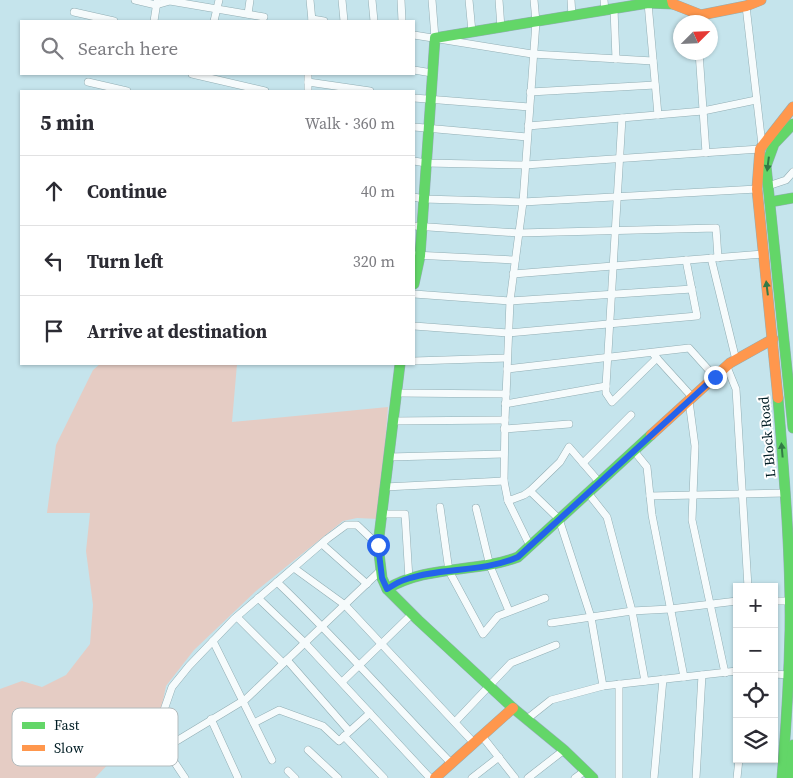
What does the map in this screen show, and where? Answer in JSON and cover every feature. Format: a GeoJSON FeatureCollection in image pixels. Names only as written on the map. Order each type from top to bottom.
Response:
{"type":"FeatureCollection","features":[{"type":"Feature","properties":{"kind":"street"},"geometry":{"type":"LineString","coordinates":[[135,0],[157,3],[170,1],[264,17]]}},
{"type":"Feature","properties":{"kind":"street"},"geometry":{"type":"LineString","coordinates":[[214,20],[219,0]]}},
{"type":"Feature","properties":{"kind":"street"},"geometry":{"type":"LineString","coordinates":[[248,14],[250,0]]}},
{"type":"Feature","properties":{"kind":"street"},"geometry":{"type":"LineString","coordinates":[[310,0],[312,20]]}},
{"type":"Feature","properties":{"kind":"street"},"geometry":{"type":"LineString","coordinates":[[342,0],[344,20]]}},
{"type":"Feature","properties":{"kind":"street"},"geometry":{"type":"LineString","coordinates":[[372,0],[374,20]]}},
{"type":"Feature","properties":{"kind":"street"},"geometry":{"type":"LineString","coordinates":[[401,0],[402,20]]}},
{"type":"Feature","properties":{"kind":"street"},"geometry":{"type":"LineString","coordinates":[[415,275],[419,198],[426,163],[435,38],[432,0]]}},
{"type":"Feature","properties":{"kind":"street"},"geometry":{"type":"LineString","coordinates":[[469,0],[472,32]]}},
{"type":"Feature","properties":{"kind":"street"},"geometry":{"type":"LineString","coordinates":[[499,0],[501,28]]}},
{"type":"Feature","properties":{"kind":"street"},"geometry":{"type":"LineString","coordinates":[[530,546],[508,501],[504,481],[504,420],[510,301],[523,202],[532,54],[536,22],[534,0]]}},
{"type":"Feature","properties":{"kind":"street"},"geometry":{"type":"LineString","coordinates":[[571,0],[572,16]]}},
{"type":"Feature","properties":{"kind":"street"},"geometry":{"type":"LineString","coordinates":[[701,15],[746,6],[761,0]]}},
{"type":"Feature","properties":{"kind":"street"},"geometry":{"type":"LineString","coordinates":[[435,38],[572,16],[608,7],[636,3],[673,2],[692,15]]}},
{"type":"Feature","properties":{"kind":"street"},"geometry":{"type":"LineString","coordinates":[[154,20],[157,3]]}},
{"type":"Feature","properties":{"kind":"street"},"geometry":{"type":"LineString","coordinates":[[648,3],[658,115]]}},
{"type":"Feature","properties":{"kind":"street"},"geometry":{"type":"LineString","coordinates":[[746,6],[761,147]]}},
{"type":"Feature","properties":{"kind":"street"},"geometry":{"type":"LineString","coordinates":[[608,7],[616,59]]}},
{"type":"Feature","properties":{"kind":"street"},"geometry":{"type":"LineString","coordinates":[[74,12],[110,20]]}},
{"type":"Feature","properties":{"kind":"street"},"geometry":{"type":"LineString","coordinates":[[415,34],[532,54],[653,61]]}},
{"type":"Feature","properties":{"kind":"street"},"geometry":{"type":"LineString","coordinates":[[700,60],[706,153]]}},
{"type":"Feature","properties":{"kind":"street"},"geometry":{"type":"LineString","coordinates":[[415,70],[432,73]]}},
{"type":"Feature","properties":{"kind":"street"},"geometry":{"type":"LineString","coordinates":[[196,75],[261,90]]}},
{"type":"Feature","properties":{"kind":"street"},"geometry":{"type":"LineString","coordinates":[[308,78],[365,90]]}},
{"type":"Feature","properties":{"kind":"street"},"geometry":{"type":"LineString","coordinates":[[88,82],[123,90]]}},
{"type":"Feature","properties":{"kind":"street"},"geometry":{"type":"LineString","coordinates":[[530,92],[655,85]]}},
{"type":"Feature","properties":{"kind":"street"},"geometry":{"type":"LineString","coordinates":[[415,98],[529,107]]}},
{"type":"Feature","properties":{"kind":"street"},"geometry":{"type":"LineString","coordinates":[[528,126],[703,111],[756,100]]}},
{"type":"Feature","properties":{"kind":"street"},"geometry":{"type":"LineString","coordinates":[[415,162],[525,165],[706,153],[761,147],[793,107]]}},
{"type":"Feature","properties":{"kind":"street"},"geometry":{"type":"LineString","coordinates":[[622,118],[606,386],[606,393],[612,402],[654,355]]}},
{"type":"Feature","properties":{"kind":"street","name":"L Block Road"},"geometry":{"type":"LineString","coordinates":[[793,124],[774,144],[766,166],[793,428]]}},
{"type":"Feature","properties":{"kind":"street"},"geometry":{"type":"LineString","coordinates":[[415,127],[527,137]]}},
{"type":"Feature","properties":{"kind":"street","name":"L Block Road"},"geometry":{"type":"LineString","coordinates":[[761,147],[757,189],[762,254],[773,339],[786,493],[791,628],[789,734],[782,778]]}},
{"type":"Feature","properties":{"kind":"street"},"geometry":{"type":"LineString","coordinates":[[768,186],[786,180],[793,172]]}},
{"type":"Feature","properties":{"kind":"street"},"geometry":{"type":"LineString","coordinates":[[419,198],[523,202],[757,189]]}},
{"type":"Feature","properties":{"kind":"street"},"geometry":{"type":"LineString","coordinates":[[770,202],[793,198]]}},
{"type":"Feature","properties":{"kind":"street"},"geometry":{"type":"LineString","coordinates":[[418,227],[519,233],[716,228],[714,258],[736,360]]}},
{"type":"Feature","properties":{"kind":"street"},"geometry":{"type":"LineString","coordinates":[[513,274],[762,254]]}},
{"type":"Feature","properties":{"kind":"street"},"geometry":{"type":"LineString","coordinates":[[417,256],[515,260]]}},
{"type":"Feature","properties":{"kind":"street"},"geometry":{"type":"LineString","coordinates":[[415,326],[508,333],[697,316],[686,260]]}},
{"type":"Feature","properties":{"kind":"street"},"geometry":{"type":"LineString","coordinates":[[415,294],[510,301],[692,289]]}},
{"type":"Feature","properties":{"kind":"street"},"geometry":{"type":"LineString","coordinates":[[387,589],[403,580],[449,571],[502,564],[518,557],[715,377],[736,360],[773,339]]}},
{"type":"Feature","properties":{"kind":"street"},"geometry":{"type":"LineString","coordinates":[[507,369],[654,355],[689,348],[715,377]]}},
{"type":"Feature","properties":{"kind":"street"},"geometry":{"type":"LineString","coordinates":[[654,355],[691,399],[695,446],[692,520],[725,673]]}},
{"type":"Feature","properties":{"kind":"street"},"geometry":{"type":"LineString","coordinates":[[415,361],[507,358]]}},
{"type":"Feature","properties":{"kind":"street"},"geometry":{"type":"LineString","coordinates":[[400,365],[378,545],[381,570],[387,589],[513,708],[564,750],[593,778]]}},
{"type":"Feature","properties":{"kind":"street"},"geometry":{"type":"LineString","coordinates":[[727,367],[736,389],[748,583]]}},
{"type":"Feature","properties":{"kind":"street"},"geometry":{"type":"LineString","coordinates":[[505,404],[606,386]]}},
{"type":"Feature","properties":{"kind":"street"},"geometry":{"type":"LineString","coordinates":[[397,393],[506,394]]}},
{"type":"Feature","properties":{"kind":"street"},"geometry":{"type":"LineString","coordinates":[[583,463],[631,415]]}},
{"type":"Feature","properties":{"kind":"street"},"geometry":{"type":"LineString","coordinates":[[393,421],[504,420]]}},
{"type":"Feature","properties":{"kind":"street"},"geometry":{"type":"LineString","coordinates":[[504,429],[569,424]]}},
{"type":"Feature","properties":{"kind":"street"},"geometry":{"type":"LineString","coordinates":[[508,501],[524,496],[530,491],[560,462],[569,446],[600,483]]}},
{"type":"Feature","properties":{"kind":"street"},"geometry":{"type":"LineString","coordinates":[[634,451],[647,467],[652,515],[684,677]]}},
{"type":"Feature","properties":{"kind":"street"},"geometry":{"type":"LineString","coordinates":[[389,457],[504,454]]}},
{"type":"Feature","properties":{"kind":"street"},"geometry":{"type":"LineString","coordinates":[[385,487],[504,481]]}},
{"type":"Feature","properties":{"kind":"street"},"geometry":{"type":"LineString","coordinates":[[530,491],[560,519],[591,617],[604,686]]}},
{"type":"Feature","properties":{"kind":"street"},"geometry":{"type":"LineString","coordinates":[[588,493],[607,517],[632,611],[645,681]]}},
{"type":"Feature","properties":{"kind":"street"},"geometry":{"type":"LineString","coordinates":[[650,496],[786,493]]}},
{"type":"Feature","properties":{"kind":"street"},"geometry":{"type":"LineString","coordinates":[[440,507],[449,571],[483,634],[498,616],[545,598]]}},
{"type":"Feature","properties":{"kind":"street"},"geometry":{"type":"LineString","coordinates":[[476,508],[490,566],[510,611]]}},
{"type":"Feature","properties":{"kind":"street"},"geometry":{"type":"LineString","coordinates":[[382,514],[405,514],[409,579]]}},
{"type":"Feature","properties":{"kind":"street"},"geometry":{"type":"LineString","coordinates":[[165,708],[172,687],[213,641],[258,598],[346,525],[357,525],[378,545]]}},
{"type":"Feature","properties":{"kind":"street"},"geometry":{"type":"LineString","coordinates":[[322,544],[367,584]]}},
{"type":"Feature","properties":{"kind":"street"},"geometry":{"type":"LineString","coordinates":[[294,568],[344,605],[455,722],[499,757],[515,778]]}},
{"type":"Feature","properties":{"kind":"street"},"geometry":{"type":"LineString","coordinates":[[178,740],[243,700],[381,570]]}},
{"type":"Feature","properties":{"kind":"street"},"geometry":{"type":"LineString","coordinates":[[277,582],[323,626],[358,666],[451,763]]}},
{"type":"Feature","properties":{"kind":"street"},"geometry":{"type":"LineString","coordinates":[[258,598],[305,643],[430,778]]}},
{"type":"Feature","properties":{"kind":"street"},"geometry":{"type":"LineString","coordinates":[[778,601],[790,601]]}},
{"type":"Feature","properties":{"kind":"street"},"geometry":{"type":"LineString","coordinates":[[552,623],[632,611],[670,609],[733,602]]}},
{"type":"Feature","properties":{"kind":"street"},"geometry":{"type":"LineString","coordinates":[[342,682],[412,614]]}},
{"type":"Feature","properties":{"kind":"street"},"geometry":{"type":"LineString","coordinates":[[237,617],[285,661],[384,778]]}},
{"type":"Feature","properties":{"kind":"street"},"geometry":{"type":"LineString","coordinates":[[213,641],[272,760]]}},
{"type":"Feature","properties":{"kind":"street"},"geometry":{"type":"LineString","coordinates":[[455,722],[488,685],[511,663],[556,645]]}},
{"type":"Feature","properties":{"kind":"street"},"geometry":{"type":"LineString","coordinates":[[527,719],[551,700],[604,686],[733,672]]}},
{"type":"Feature","properties":{"kind":"street"},"geometry":{"type":"LineString","coordinates":[[696,778],[702,675]]}},
{"type":"Feature","properties":{"kind":"street"},"geometry":{"type":"LineString","coordinates":[[778,675],[789,676]]}},
{"type":"Feature","properties":{"kind":"street"},"geometry":{"type":"LineString","coordinates":[[654,778],[663,679]]}},
{"type":"Feature","properties":{"kind":"street"},"geometry":{"type":"LineString","coordinates":[[619,684],[619,778]]}},
{"type":"Feature","properties":{"kind":"street"},"geometry":{"type":"LineString","coordinates":[[435,778],[513,708]]}},
{"type":"Feature","properties":{"kind":"street"},"geometry":{"type":"LineString","coordinates":[[254,723],[279,710],[323,726],[339,741],[370,713]]}},
{"type":"Feature","properties":{"kind":"street"},"geometry":{"type":"LineString","coordinates":[[211,720],[238,778]]}},
{"type":"Feature","properties":{"kind":"street"},"geometry":{"type":"LineString","coordinates":[[790,778],[793,746]]}},
{"type":"Feature","properties":{"kind":"street"},"geometry":{"type":"LineString","coordinates":[[308,750],[338,778]]}},
{"type":"Feature","properties":{"kind":"street"},"geometry":{"type":"LineString","coordinates":[[528,778],[564,750]]}},
{"type":"Feature","properties":{"kind":"street"},"geometry":{"type":"LineString","coordinates":[[472,778],[499,757]]}},
{"type":"Feature","properties":{"kind":"street"},"geometry":{"type":"LineString","coordinates":[[737,778],[739,763]]}},
{"type":"Feature","properties":{"kind":"street"},"geometry":{"type":"LineString","coordinates":[[177,766],[185,778]]}},
{"type":"Feature","properties":{"kind":"street"},"geometry":{"type":"LineString","coordinates":[[575,778],[586,770]]}},
{"type":"Feature","properties":{"kind":"street"},"geometry":{"type":"LineString","coordinates":[[288,771],[296,778]]}},
{"type":"Feature","properties":{"kind":"shaded area"},"geometry":{"type":"Polygon","coordinates":[[[99,365],[237,365],[232,422],[388,407],[379,519],[357,518],[343,521],[256,591],[194,650],[166,686],[161,708],[12,708],[12,766],[106,766],[95,778],[0,778],[0,689],[22,681],[42,687],[66,675],[90,644],[93,605],[86,551],[90,513],[47,513],[56,445],[93,370],[99,365]]]}},
{"type":"Feature","properties":{"kind":"traffic: fast"},"geometry":{"type":"LineString","coordinates":[[415,279],[420,256],[435,38],[648,3],[673,4]]}},
{"type":"Feature","properties":{"kind":"traffic: fast"},"geometry":{"type":"LineString","coordinates":[[793,124],[774,144],[766,166],[793,428]]}},
{"type":"Feature","properties":{"kind":"traffic: fast"},"geometry":{"type":"LineString","coordinates":[[770,202],[793,198]]}},
{"type":"Feature","properties":{"kind":"traffic: fast"},"geometry":{"type":"LineString","coordinates":[[400,365],[378,545],[382,578],[387,589],[513,708],[564,750],[593,778]]}},
{"type":"Feature","properties":{"kind":"traffic: fast"},"geometry":{"type":"LineString","coordinates":[[778,398],[787,514],[790,601],[788,685],[782,778]]}},
{"type":"Feature","properties":{"kind":"traffic: fast"},"geometry":{"type":"LineString","coordinates":[[387,589],[402,581],[418,576],[502,562],[518,557],[651,435]]}},
{"type":"Feature","properties":{"kind":"traffic: fast"},"geometry":{"type":"LineString","coordinates":[[790,778],[793,745]]}},
{"type":"Feature","properties":{"kind":"traffic: slow"},"geometry":{"type":"LineString","coordinates":[[672,0],[673,4],[701,15],[746,6],[761,0]]}},
{"type":"Feature","properties":{"kind":"traffic: slow"},"geometry":{"type":"LineString","coordinates":[[778,398],[757,189],[760,149],[793,107]]}},
{"type":"Feature","properties":{"kind":"traffic: slow"},"geometry":{"type":"LineString","coordinates":[[651,435],[730,363],[773,339]]}},
{"type":"Feature","properties":{"kind":"traffic: slow"},"geometry":{"type":"LineString","coordinates":[[435,778],[513,708]]}},
{"type":"Feature","properties":{"kind":"route"},"geometry":{"type":"LineString","coordinates":[[378,545],[382,578],[387,589],[403,580],[429,574],[502,564],[518,557],[715,377]]}}]}
